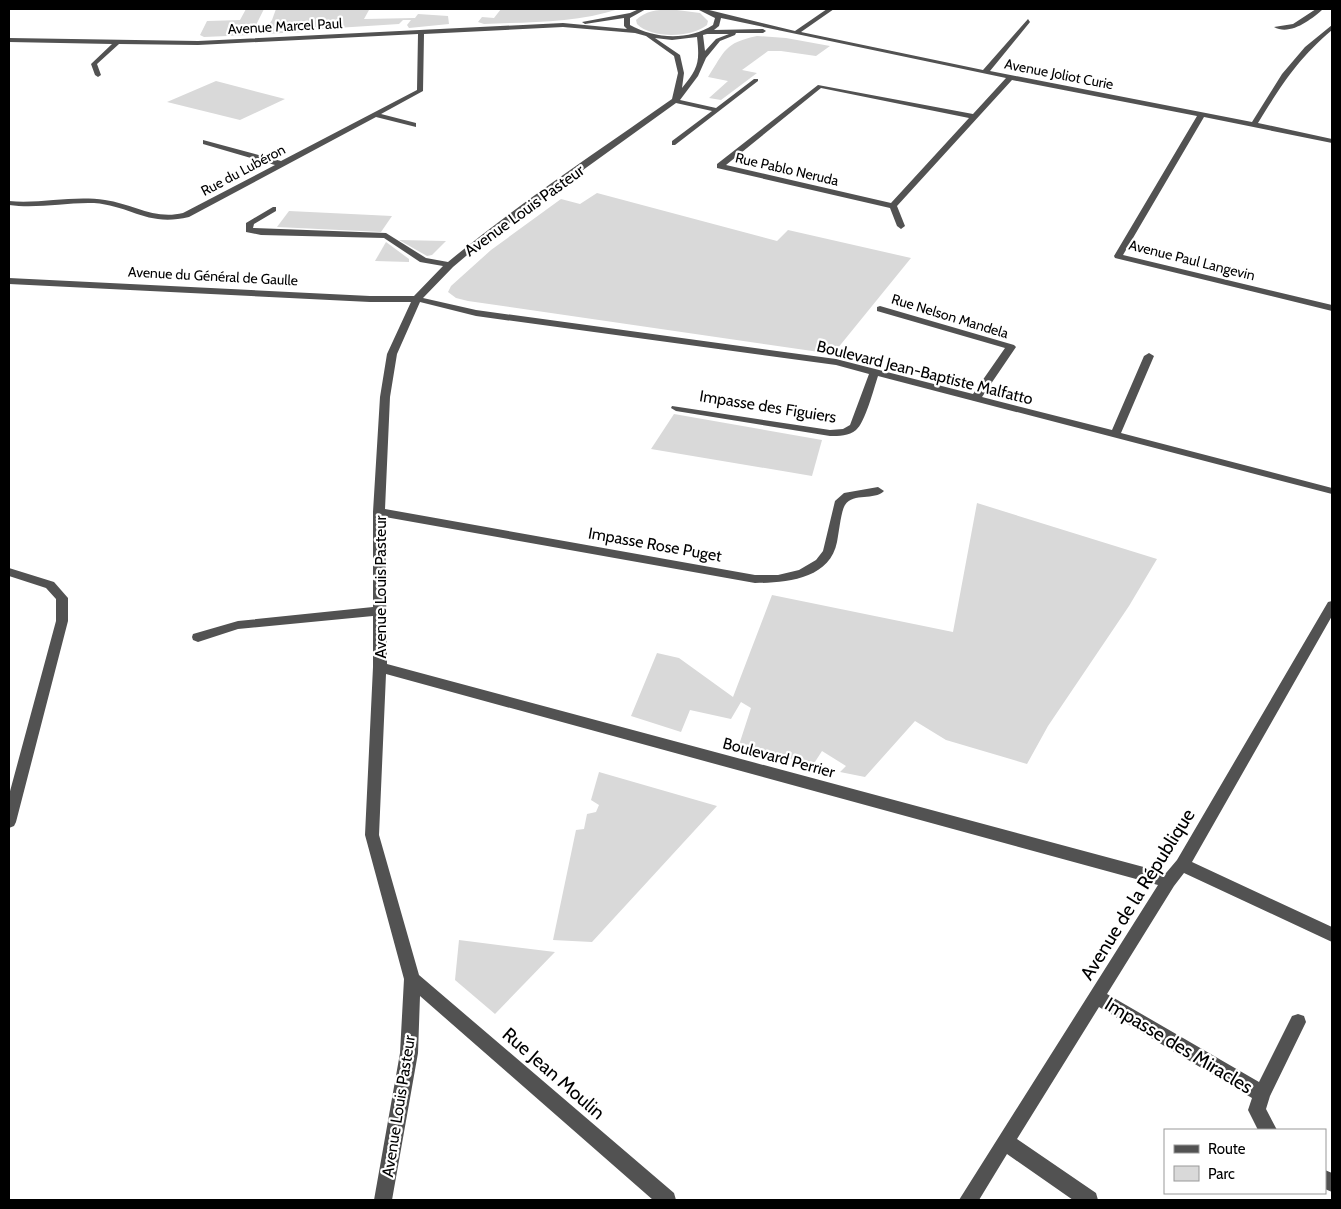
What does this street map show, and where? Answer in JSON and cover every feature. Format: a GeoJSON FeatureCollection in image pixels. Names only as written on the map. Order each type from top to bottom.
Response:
{"type":"FeatureCollection","features":[{"type":"Feature","properties":{"kind":"street","name":"Avenue Marcel Paul"},"geometry":{"type":"LineString","coordinates":[[9,40],[198,43],[563,25],[629,15],[643,9]]}},
{"type":"Feature","properties":{"kind":"street","name":"Avenue Joliot Curie"},"geometry":{"type":"LineString","coordinates":[[700,9],[781,30],[1010,78],[1254,124],[1332,141]]}},
{"type":"Feature","properties":{"kind":"street"},"geometry":{"type":"LineString","coordinates":[[796,33],[831,9]]}},
{"type":"Feature","properties":{"kind":"street"},"geometry":{"type":"LineString","coordinates":[[1277,26],[1295,26],[1320,9]]}},
{"type":"Feature","properties":{"kind":"street"},"geometry":{"type":"LineString","coordinates":[[708,32],[718,23],[718,18],[710,11]]}},
{"type":"Feature","properties":{"kind":"street"},"geometry":{"type":"LineString","coordinates":[[629,15],[625,23],[634,31]]}},
{"type":"Feature","properties":{"kind":"street"},"geometry":{"type":"LineString","coordinates":[[985,72],[1028,21]]}},
{"type":"Feature","properties":{"kind":"street","name":"Avenue Marcel Paul"},"geometry":{"type":"LineString","coordinates":[[563,25],[634,31],[644,34]]}},
{"type":"Feature","properties":{"kind":"street"},"geometry":{"type":"LineString","coordinates":[[1254,124],[1284,75],[1308,48],[1332,26]]}},
{"type":"Feature","properties":{"kind":"street","name":"Avenue Joliot Curie"},"geometry":{"type":"LineString","coordinates":[[644,34],[674,38],[708,32],[781,30]]}},
{"type":"Feature","properties":{"kind":"street","name":"Avenue Louis Pasteur"},"geometry":{"type":"LineString","coordinates":[[383,1200],[409,1052],[412,979],[372,835],[380,667],[379,512],[385,398],[392,354],[416,299],[450,265],[528,204],[675,101],[695,76],[704,58],[718,40],[743,31]]}},
{"type":"Feature","properties":{"kind":"street","name":"Rue du Lubéron"},"geometry":{"type":"LineString","coordinates":[[9,203],[31,205],[105,202],[159,219],[176,218],[186,215],[420,91],[420,32]]}},
{"type":"Feature","properties":{"kind":"street"},"geometry":{"type":"LineString","coordinates":[[644,34],[677,55],[681,73],[675,101],[717,110]]}},
{"type":"Feature","properties":{"kind":"street"},"geometry":{"type":"LineString","coordinates":[[700,34],[704,58]]}},
{"type":"Feature","properties":{"kind":"street"},"geometry":{"type":"LineString","coordinates":[[98,75],[94,64],[117,42]]}},
{"type":"Feature","properties":{"kind":"street"},"geometry":{"type":"LineString","coordinates":[[901,226],[893,206],[1010,78]]}},
{"type":"Feature","properties":{"kind":"street"},"geometry":{"type":"LineString","coordinates":[[675,143],[756,80]]}},
{"type":"Feature","properties":{"kind":"street","name":"Rue Pablo Neruda"},"geometry":{"type":"LineString","coordinates":[[893,206],[720,166],[820,86],[974,117]]}},
{"type":"Feature","properties":{"kind":"street","name":"Avenue Paul Langevin"},"geometry":{"type":"LineString","coordinates":[[1202,114],[1118,256],[1332,308]]}},
{"type":"Feature","properties":{"kind":"street"},"geometry":{"type":"LineString","coordinates":[[374,115],[413,125]]}},
{"type":"Feature","properties":{"kind":"street"},"geometry":{"type":"LineString","coordinates":[[206,142],[282,164]]}},
{"type":"Feature","properties":{"kind":"street"},"geometry":{"type":"LineString","coordinates":[[273,209],[250,223],[249,230],[386,236],[423,260],[450,265]]}},
{"type":"Feature","properties":{"kind":"street","name":"Avenue du Général de Gaulle"},"geometry":{"type":"LineString","coordinates":[[9,281],[370,299],[416,299]]}},
{"type":"Feature","properties":{"kind":"street","name":"Boulevard Jean-Baptiste Malfatto"},"geometry":{"type":"LineString","coordinates":[[416,299],[476,313],[836,362],[1332,491]]}},
{"type":"Feature","properties":{"kind":"street","name":"Rue Nelson Mandela"},"geometry":{"type":"LineString","coordinates":[[880,309],[1011,347],[975,399]]}},
{"type":"Feature","properties":{"kind":"street"},"geometry":{"type":"LineString","coordinates":[[1115,435],[1149,356]]}},
{"type":"Feature","properties":{"kind":"street","name":"Impasse des Figuiers"},"geometry":{"type":"LineString","coordinates":[[676,408],[830,433],[842,433],[851,431],[855,426],[875,372]]}},
{"type":"Feature","properties":{"kind":"street","name":"Impasse Rose Puget"},"geometry":{"type":"LineString","coordinates":[[379,512],[756,579],[778,579],[803,573],[820,563],[829,552],[839,504],[854,494],[878,491]]}},
{"type":"Feature","properties":{"kind":"street"},"geometry":{"type":"LineString","coordinates":[[9,572],[50,585],[62,598],[62,621],[9,822]]}},
{"type":"Feature","properties":{"kind":"street","name":"Avenue de la République"},"geometry":{"type":"LineString","coordinates":[[968,1200],[1169,881],[1182,866],[1332,605]]}},
{"type":"Feature","properties":{"kind":"street"},"geometry":{"type":"LineString","coordinates":[[198,637],[238,625],[380,611]]}},
{"type":"Feature","properties":{"kind":"street","name":"Boulevard Perrier"},"geometry":{"type":"LineString","coordinates":[[380,667],[1169,881]]}},
{"type":"Feature","properties":{"kind":"street"},"geometry":{"type":"LineString","coordinates":[[1182,866],[1332,935]]}},
{"type":"Feature","properties":{"kind":"street","name":"Rue Jean Moulin"},"geometry":{"type":"LineString","coordinates":[[412,979],[667,1200]]}},
{"type":"Feature","properties":{"kind":"street","name":"Impasse des Miracles"},"geometry":{"type":"LineString","coordinates":[[1096,996],[1262,1094]]}},
{"type":"Feature","properties":{"kind":"street","name":"Impasse des Miracles"},"geometry":{"type":"LineString","coordinates":[[1267,1129],[1257,1110],[1262,1094],[1298,1022]]}},
{"type":"Feature","properties":{"kind":"street"},"geometry":{"type":"LineString","coordinates":[[1005,1142],[1089,1200]]}},
{"type":"Feature","properties":{"kind":"green space"},"geometry":{"type":"Polygon","coordinates":[[[246,9],[264,9],[251,35],[204,37],[200,35],[207,21],[240,20],[246,9]]]}},
{"type":"Feature","properties":{"kind":"green space"},"geometry":{"type":"Polygon","coordinates":[[[276,9],[369,10],[364,19],[415,18],[418,14],[448,16],[449,24],[409,28],[407,25],[411,20],[403,20],[399,24],[263,34],[272,20],[276,9]]]}},
{"type":"Feature","properties":{"kind":"green space"},"geometry":{"type":"Polygon","coordinates":[[[501,9],[619,9],[603,14],[552,21],[484,24],[478,22],[482,17],[494,18],[501,9]]]}},
{"type":"Feature","properties":{"kind":"green space"},"geometry":{"type":"Polygon","coordinates":[[[669,9],[700,13],[708,21],[707,25],[691,32],[672,35],[652,32],[637,24],[636,20],[647,13],[669,9]]]}},
{"type":"Feature","properties":{"kind":"green space"},"geometry":{"type":"Polygon","coordinates":[[[757,36],[786,38],[830,46],[816,56],[768,51],[742,70],[757,73],[721,100],[709,98],[728,81],[708,77],[722,54],[731,45],[757,36]]]}},
{"type":"Feature","properties":{"kind":"green space"},"geometry":{"type":"Polygon","coordinates":[[[216,81],[285,99],[240,120],[167,102],[216,81]]]}},
{"type":"Feature","properties":{"kind":"green space"},"geometry":{"type":"Polygon","coordinates":[[[597,193],[777,241],[788,230],[911,258],[833,354],[468,301],[456,298],[448,292],[451,286],[491,250],[561,199],[580,204],[597,193]]]}},
{"type":"Feature","properties":{"kind":"green space"},"geometry":{"type":"Polygon","coordinates":[[[289,211],[392,216],[381,232],[277,227],[289,211]]]}},
{"type":"Feature","properties":{"kind":"green space"},"geometry":{"type":"Polygon","coordinates":[[[399,240],[446,241],[432,255],[427,256],[399,240]]]}},
{"type":"Feature","properties":{"kind":"green space"},"geometry":{"type":"Polygon","coordinates":[[[386,242],[409,259],[409,262],[375,261],[386,242]]]}},
{"type":"Feature","properties":{"kind":"green space"},"geometry":{"type":"Polygon","coordinates":[[[674,414],[822,440],[812,476],[651,449],[674,414]]]}},
{"type":"Feature","properties":{"kind":"green space"},"geometry":{"type":"Polygon","coordinates":[[[977,503],[1157,559],[1129,606],[1048,726],[1027,764],[946,740],[915,721],[865,777],[840,772],[846,766],[822,751],[813,765],[739,745],[751,708],[741,702],[731,719],[690,710],[681,732],[631,716],[657,653],[679,658],[733,697],[772,595],[953,632],[977,503]]]}},
{"type":"Feature","properties":{"kind":"green space"},"geometry":{"type":"Polygon","coordinates":[[[599,772],[717,806],[592,942],[553,940],[576,830],[584,829],[587,814],[596,812],[599,805],[591,800],[599,772]]]}},
{"type":"Feature","properties":{"kind":"green space"},"geometry":{"type":"Polygon","coordinates":[[[459,940],[555,952],[495,1014],[455,980],[459,940]]]}}]}
